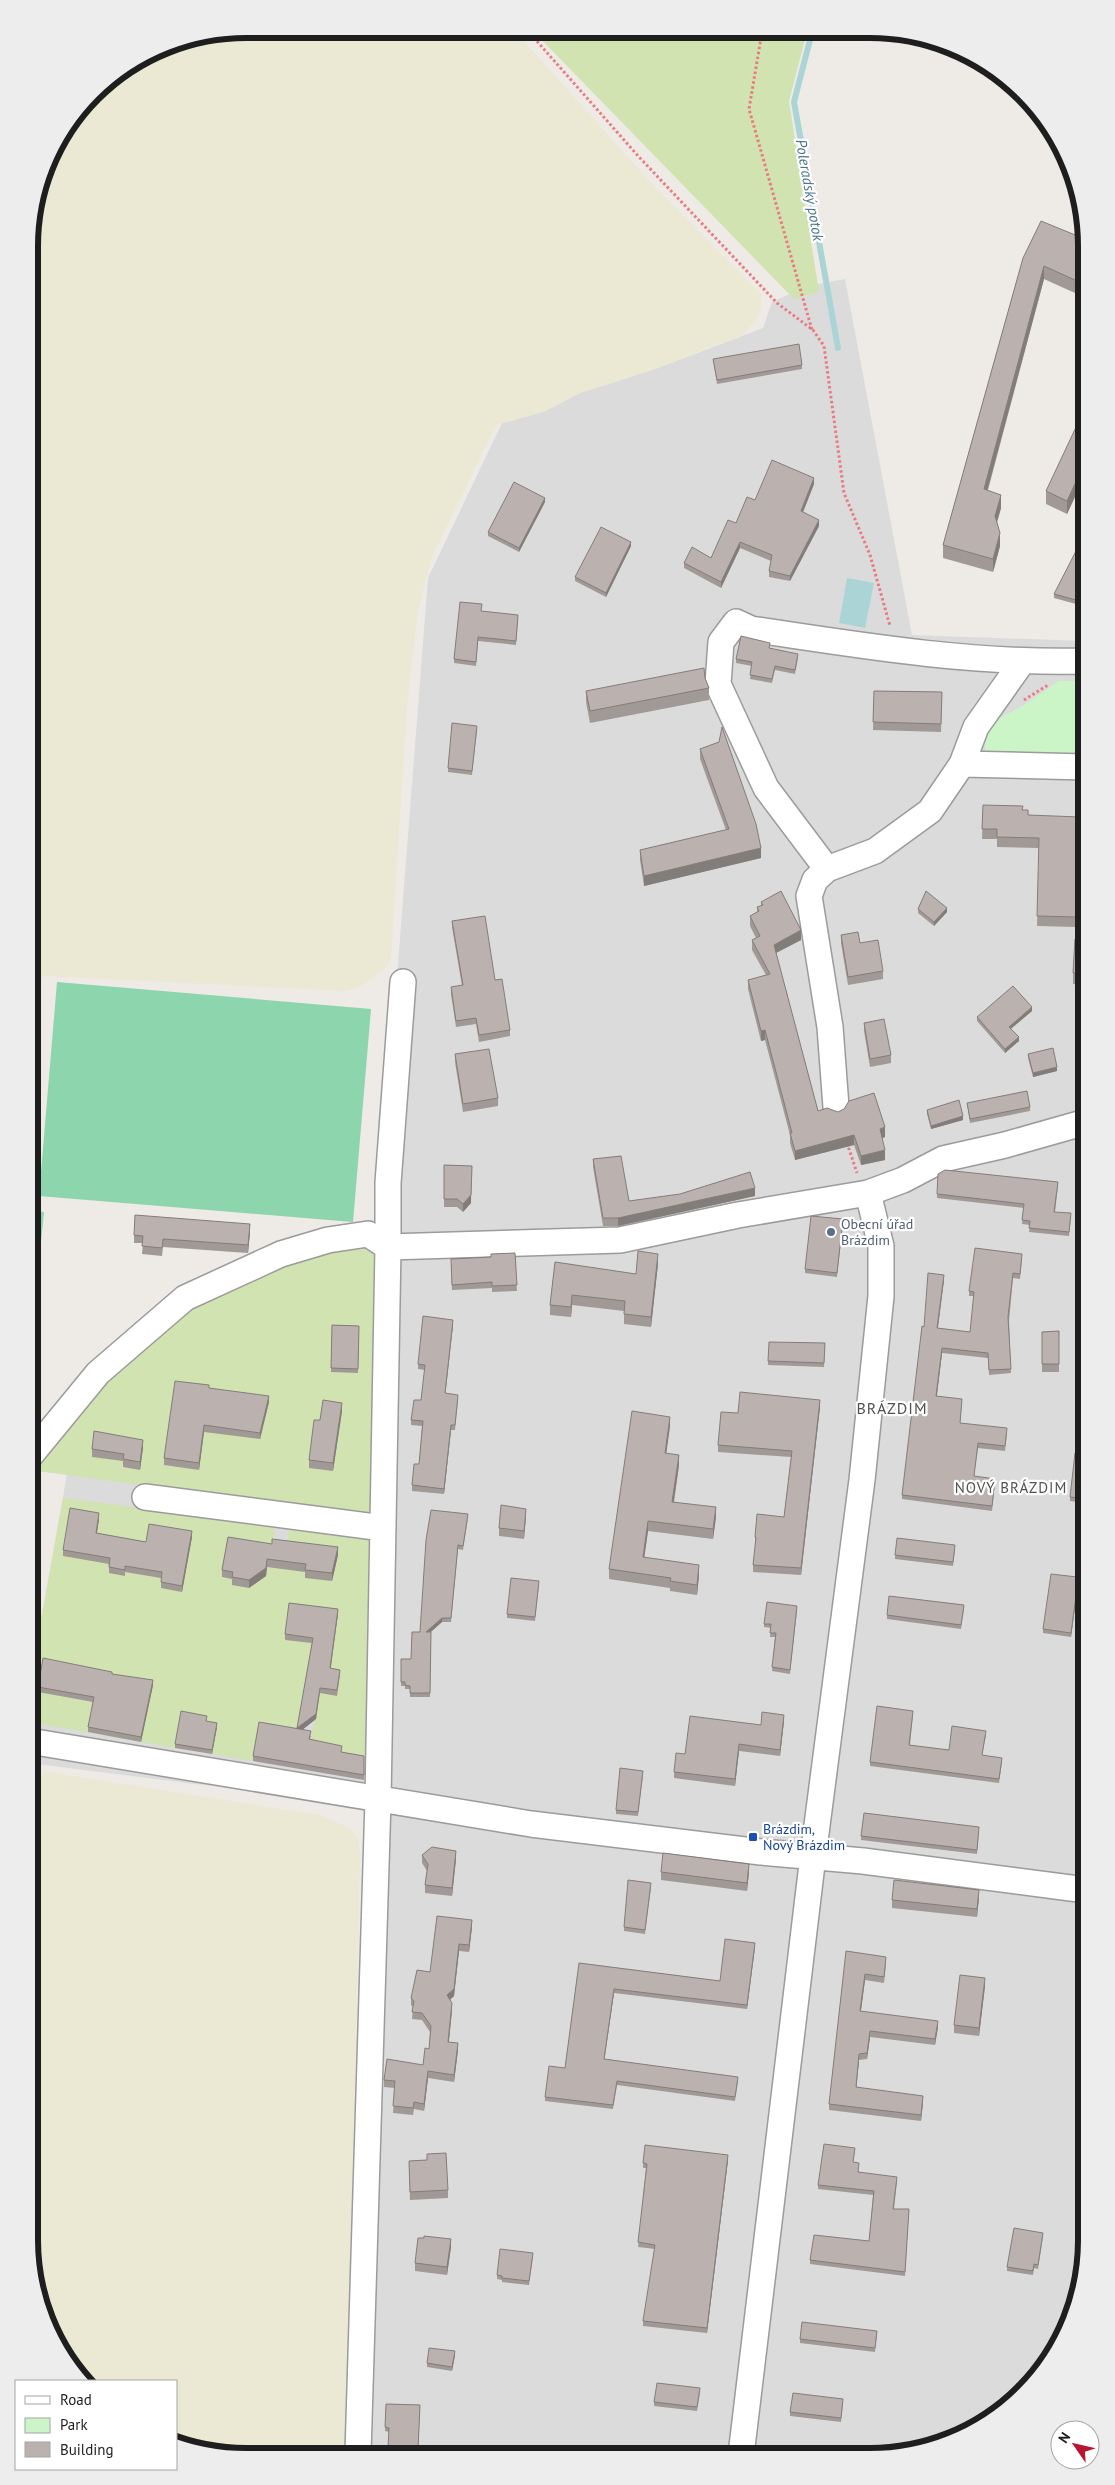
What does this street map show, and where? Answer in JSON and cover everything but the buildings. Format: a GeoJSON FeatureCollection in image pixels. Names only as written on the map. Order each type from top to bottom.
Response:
{"type":"FeatureCollection","features":[{"type":"Feature","properties":{"kind":"street"},"geometry":{"type":"LineString","coordinates":[[827,869],[766,788],[718,684],[721,642],[736,622],[752,629],[897,651],[1022,662],[1078,661]]}},
{"type":"Feature","properties":{"kind":"street"},"geometry":{"type":"LineString","coordinates":[[836,1107],[830,1027],[809,896],[815,880],[827,869],[875,851],[930,811],[962,764],[976,727],[1022,662]]}},
{"type":"Feature","properties":{"kind":"street"},"geometry":{"type":"LineString","coordinates":[[962,764],[1078,767]]}},
{"type":"Feature","properties":{"kind":"street"},"geometry":{"type":"LineString","coordinates":[[358,2448],[378,1800],[388,1184],[403,982]]}},
{"type":"Feature","properties":{"kind":"street"},"geometry":{"type":"LineString","coordinates":[[38,1446],[98,1373],[185,1298],[281,1254],[328,1240],[368,1234],[388,1247],[620,1240],[738,1215],[868,1193],[903,1180],[943,1159],[1005,1145],[1078,1124]]}},
{"type":"Feature","properties":{"kind":"street"},"geometry":{"type":"LineString","coordinates":[[742,2448],[813,1856],[862,1480],[881,1296],[881,1246],[868,1193]]}},
{"type":"Feature","properties":{"kind":"street"},"geometry":{"type":"LineString","coordinates":[[145,1497],[383,1528]]}},
{"type":"Feature","properties":{"kind":"street"},"geometry":{"type":"LineString","coordinates":[[38,1743],[531,1824],[761,1852],[813,1856],[1078,1889]]}},
{"type":"Feature","properties":{"kind":"path"},"geometry":{"type":"LineString","coordinates":[[534,38],[639,157],[777,303],[812,330],[824,346],[844,493],[870,555],[897,651]]}},
{"type":"Feature","properties":{"kind":"path"},"geometry":{"type":"LineString","coordinates":[[761,38],[749,109],[812,330]]}},
{"type":"Feature","properties":{"kind":"path"},"geometry":{"type":"LineString","coordinates":[[1016,706],[1056,680]]}},
{"type":"Feature","properties":{"kind":"path"},"geometry":{"type":"LineString","coordinates":[[836,1107],[855,1170],[868,1193]]}},
{"type":"Feature","properties":{"kind":"shaded area"},"geometry":{"type":"Polygon","coordinates":[[[232,38],[521,38],[653,185],[761,294],[761,308],[756,321],[739,338],[713,346],[658,368],[580,393],[543,412],[496,425],[431,559],[418,611],[407,705],[391,958],[384,969],[363,985],[347,991],[43,976],[38,994],[38,232],[41,205],[53,166],[65,142],[89,108],[119,80],[141,65],[166,53],[205,41],[232,38]]]}},
{"type":"Feature","properties":{"kind":"shaded area"},"geometry":{"type":"Polygon","coordinates":[[[845,279],[912,635],[1078,641],[1078,2240],[1074,2280],[1062,2319],[1050,2344],[1017,2387],[974,2420],[949,2432],[910,2444],[870,2448],[347,2448],[368,1806],[38,1764],[38,1614],[42,1615],[67,1474],[38,1471],[38,1464],[329,1249],[376,1248],[428,578],[502,423],[543,412],[580,393],[658,368],[763,328],[772,302],[808,286],[845,279]]]}},
{"type":"Feature","properties":{"kind":"shaded area"},"geometry":{"type":"Polygon","coordinates":[[[38,1770],[319,1815],[348,1827],[358,1838],[360,1851],[347,2448],[246,2448],[205,2444],[178,2436],[178,2380],[92,2380],[65,2344],[53,2319],[41,2280],[38,2253],[38,1770]]]}},
{"type":"Feature","properties":{"kind":"green space"},"geometry":{"type":"Polygon","coordinates":[[[540,38],[805,38],[789,101],[819,292],[794,299],[540,38]]]}},
{"type":"Feature","properties":{"kind":"green space"},"geometry":{"type":"Polygon","coordinates":[[[1059,681],[1078,681],[1078,758],[985,753],[986,726],[1024,705],[1059,681]]]}},
{"type":"Feature","properties":{"kind":"green space"},"geometry":{"type":"Polygon","coordinates":[[[57,982],[371,1009],[353,1222],[39,1196],[57,982]]]}},
{"type":"Feature","properties":{"kind":"green space"},"geometry":{"type":"Polygon","coordinates":[[[38,1211],[44,1212],[38,1272],[38,1211]]]}},
{"type":"Feature","properties":{"kind":"green space"},"geometry":{"type":"Polygon","coordinates":[[[376,1249],[371,1516],[38,1471],[38,1461],[104,1383],[191,1306],[239,1281],[326,1250],[376,1249]]]}},
{"type":"Feature","properties":{"kind":"green space"},"geometry":{"type":"Polygon","coordinates":[[[63,1498],[275,1525],[273,1545],[287,1547],[289,1527],[373,1537],[368,1762],[341,1757],[341,1751],[309,1744],[318,1707],[309,1670],[297,1734],[259,1728],[253,1761],[212,1754],[217,1727],[206,1725],[207,1720],[181,1715],[175,1748],[38,1724],[38,1614],[42,1615],[63,1498]]]}},
{"type":"Feature","properties":{"kind":"water"},"geometry":{"type":"Polygon","coordinates":[[[847,578],[874,583],[865,628],[839,623],[847,578]]]}},
{"type":"Feature","properties":{"kind":"water"},"geometry":{"type":"Polygon","coordinates":[[[1076,1137],[1078,1137],[1078,1172],[1075,1172],[1076,1137]]]}},
{"type":"Feature","properties":{"kind":"waterway","name":"Poleradský potok"},"geometry":{"type":"LineString","coordinates":[[810,38],[794,102],[838,348]]}},
{"type":"Feature","properties":{"kind":"place","name":"Obecní úřad Brázdim"},"geometry":{"type":"Point","coordinates":[831,1232]}},
{"type":"Feature","properties":{"kind":"place","name":"Brázdim, Nový Brázdim"},"geometry":{"type":"Point","coordinates":[753,1837]}},
{"type":"Feature","properties":{"kind":"district","name":"BRÁZDIM"},"geometry":{"type":"Point","coordinates":[892,1408]}},
{"type":"Feature","properties":{"kind":"district","name":"NOVÝ BRÁZDIM"},"geometry":{"type":"Point","coordinates":[1011,1487]}}]}
